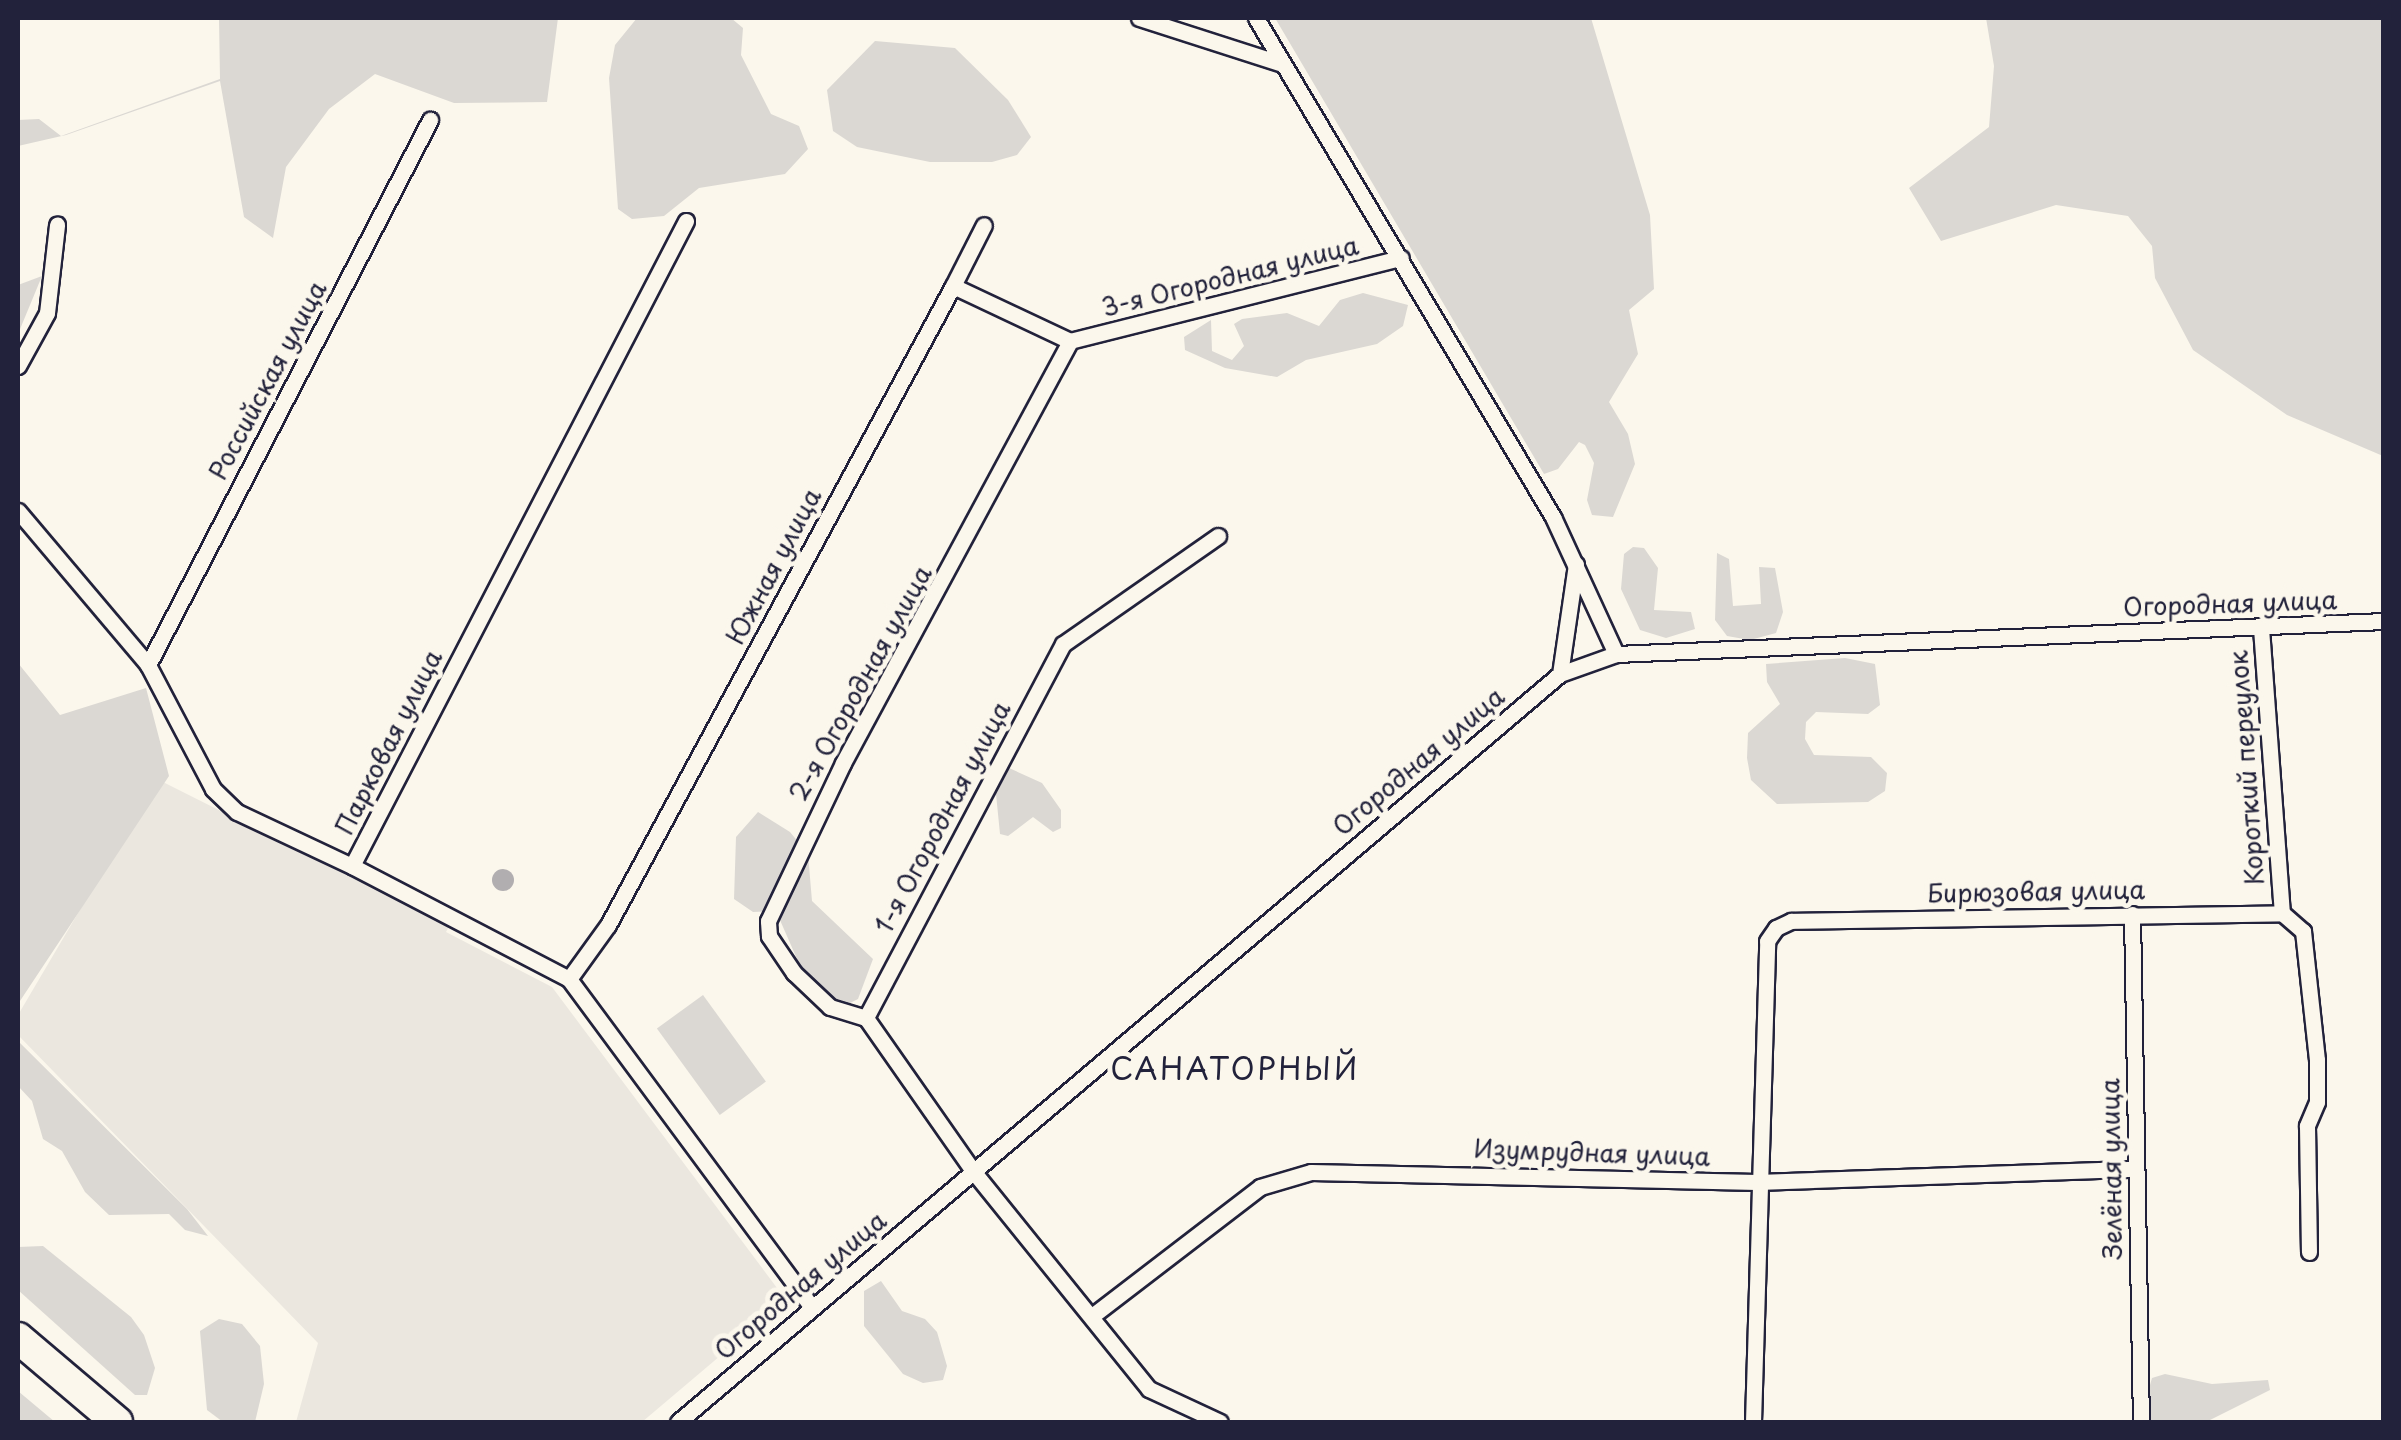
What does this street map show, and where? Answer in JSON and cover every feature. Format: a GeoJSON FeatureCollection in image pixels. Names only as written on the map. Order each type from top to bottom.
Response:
{"type":"FeatureCollection","features":[{"type":"Feature","properties":{"kind":"highway"},"geometry":{"type":"LineString","coordinates":[[18,1338],[117,1422]]}},
{"type":"Feature","properties":{"kind":"street"},"geometry":{"type":"LineString","coordinates":[[1139,18],[1282,64]]}},
{"type":"Feature","properties":{"kind":"street"},"geometry":{"type":"LineString","coordinates":[[1256,18],[1401,258],[1576,561],[1616,654]]}},
{"type":"Feature","properties":{"kind":"street","name":"Российская улица"},"geometry":{"type":"LineString","coordinates":[[148,665],[430,120]]}},
{"type":"Feature","properties":{"kind":"street","name":"Парковая улица"},"geometry":{"type":"LineString","coordinates":[[686,221],[352,866],[569,979],[812,1307]]}},
{"type":"Feature","properties":{"kind":"street"},"geometry":{"type":"LineString","coordinates":[[18,366],[48,313],[58,225]]}},
{"type":"Feature","properties":{"kind":"street","name":"Южная улица"},"geometry":{"type":"LineString","coordinates":[[569,979],[608,925],[984,225]]}},
{"type":"Feature","properties":{"kind":"street","name":"3-я Огородная улица"},"geometry":{"type":"LineString","coordinates":[[1070,341],[1401,258]]}},
{"type":"Feature","properties":{"kind":"street"},"geometry":{"type":"LineString","coordinates":[[953,286],[1070,341]]}},
{"type":"Feature","properties":{"kind":"street","name":"2-я Огородная улица"},"geometry":{"type":"LineString","coordinates":[[866,1018],[830,1007],[794,973],[769,936],[768,921],[843,763],[1070,341]]}},
{"type":"Feature","properties":{"kind":"street"},"geometry":{"type":"LineString","coordinates":[[18,512],[148,665],[193,757],[237,812],[352,866]]}},
{"type":"Feature","properties":{"kind":"street","name":"1-я Огородная улица"},"geometry":{"type":"LineString","coordinates":[[866,1018],[1063,644],[1218,536]]}},
{"type":"Feature","properties":{"kind":"street"},"geometry":{"type":"LineString","coordinates":[[1560,674],[1576,561]]}},
{"type":"Feature","properties":{"kind":"street","name":"Огородная улица"},"geometry":{"type":"LineString","coordinates":[[678,1422],[1560,674],[1616,654],[2384,621]]}},
{"type":"Feature","properties":{"kind":"street","name":"Короткий переулок"},"geometry":{"type":"LineString","coordinates":[[2261,628],[2282,913],[2303,931],[2317,1060],[2317,1102],[2307,1126],[2310,1252]]}},
{"type":"Feature","properties":{"kind":"street","name":"Бирюзовая улица"},"geometry":{"type":"LineString","coordinates":[[1757,1182],[1767,940],[1792,921],[2282,913]]}},
{"type":"Feature","properties":{"kind":"street","name":"Зелёная улица"},"geometry":{"type":"LineString","coordinates":[[2132,914],[2141,1422]]}},
{"type":"Feature","properties":{"kind":"street"},"geometry":{"type":"LineString","coordinates":[[866,1018],[973,1171],[1150,1389],[1220,1422]]}},
{"type":"Feature","properties":{"kind":"street","name":"Изумрудная улица"},"geometry":{"type":"LineString","coordinates":[[1092,1316],[1280,1178],[1350,1170],[1757,1182],[2136,1169]]}},
{"type":"Feature","properties":{"kind":"street"},"geometry":{"type":"LineString","coordinates":[[1753,1422],[1757,1182]]}},
{"type":"Feature","properties":{"kind":"shaded area"},"geometry":{"type":"Polygon","coordinates":[[[219,18],[558,18],[547,102],[454,103],[375,74],[329,109],[286,167],[273,238],[244,217],[220,81],[66,135],[18,146],[18,120],[39,119],[61,136],[220,79],[219,18]]]}},
{"type":"Feature","properties":{"kind":"shaded area"},"geometry":{"type":"Polygon","coordinates":[[[637,18],[731,18],[743,28],[741,55],[771,114],[799,126],[808,149],[785,174],[699,188],[664,216],[632,219],[618,209],[609,78],[615,45],[637,18]]]}},
{"type":"Feature","properties":{"kind":"shaded area"},"geometry":{"type":"Polygon","coordinates":[[[1275,18],[1591,18],[1650,215],[1654,289],[1629,310],[1638,354],[1609,402],[1628,434],[1635,464],[1613,517],[1592,515],[1587,500],[1594,463],[1585,445],[1579,442],[1558,469],[1544,474],[1275,18]]]}},
{"type":"Feature","properties":{"kind":"shaded area"},"geometry":{"type":"Polygon","coordinates":[[[1986,18],[2383,18],[2383,456],[2287,415],[2193,350],[2155,278],[2152,246],[2128,216],[2056,205],[1941,241],[1909,188],[1989,127],[1994,66],[1986,18]]]}},
{"type":"Feature","properties":{"kind":"shaded area"},"geometry":{"type":"Polygon","coordinates":[[[875,41],[955,48],[1008,100],[1031,137],[1017,155],[992,162],[930,162],[857,147],[833,131],[827,90],[875,41]]]}},
{"type":"Feature","properties":{"kind":"shaded area"},"geometry":{"type":"Polygon","coordinates":[[[42,276],[18,334],[18,285],[42,276]]]}},
{"type":"Feature","properties":{"kind":"shaded area"},"geometry":{"type":"Polygon","coordinates":[[[1363,293],[1408,305],[1403,326],[1377,344],[1306,360],[1277,377],[1225,368],[1185,350],[1184,337],[1211,320],[1212,351],[1232,360],[1244,346],[1234,324],[1242,319],[1287,313],[1319,326],[1340,300],[1363,293]]]}},
{"type":"Feature","properties":{"kind":"shaded area"},"geometry":{"type":"Polygon","coordinates":[[[1633,547],[1644,548],[1658,568],[1654,610],[1691,612],[1695,629],[1666,638],[1640,630],[1621,589],[1624,554],[1633,547]]]}},
{"type":"Feature","properties":{"kind":"shaded area"},"geometry":{"type":"Polygon","coordinates":[[[1717,553],[1729,559],[1733,606],[1761,604],[1759,567],[1775,568],[1783,612],[1776,633],[1750,640],[1727,636],[1715,620],[1717,553]]]}},
{"type":"Feature","properties":{"kind":"shaded area"},"geometry":{"type":"Polygon","coordinates":[[[1845,658],[1875,664],[1880,705],[1868,714],[1816,712],[1806,722],[1805,739],[1814,755],[1871,757],[1887,773],[1885,791],[1868,802],[1777,804],[1751,780],[1747,758],[1748,733],[1780,704],[1767,682],[1766,664],[1845,658]]]}},
{"type":"Feature","properties":{"kind":"shaded area"},"geometry":{"type":"Polygon","coordinates":[[[18,663],[60,715],[146,688],[169,776],[18,1004],[18,663]]]}},
{"type":"Feature","properties":{"kind":"shaded area"},"geometry":{"type":"Polygon","coordinates":[[[1009,768],[1042,783],[1061,810],[1061,828],[1053,832],[1033,817],[1008,836],[1000,834],[996,794],[1009,768]]]}},
{"type":"Feature","properties":{"kind":"shaded area"},"geometry":{"type":"Polygon","coordinates":[[[157,779],[449,926],[446,932],[552,987],[786,1300],[642,1422],[296,1422],[318,1343],[18,1035],[18,1015],[157,779]]]}},
{"type":"Feature","properties":{"kind":"shaded area"},"geometry":{"type":"Polygon","coordinates":[[[758,812],[790,832],[808,854],[812,901],[873,959],[858,999],[846,1005],[817,989],[801,968],[776,911],[753,912],[734,899],[736,837],[758,812]]]}},
{"type":"Feature","properties":{"kind":"shaded area"},"geometry":{"type":"Polygon","coordinates":[[[503,869],[511,872],[511,888],[503,891],[495,888],[492,880],[495,872],[503,869]]]}},
{"type":"Feature","properties":{"kind":"shaded area"},"geometry":{"type":"Polygon","coordinates":[[[703,995],[766,1082],[720,1115],[657,1029],[703,995]]]}},
{"type":"Feature","properties":{"kind":"shaded area"},"geometry":{"type":"Polygon","coordinates":[[[18,1041],[187,1209],[208,1236],[185,1230],[169,1214],[109,1215],[85,1192],[62,1151],[43,1139],[32,1101],[18,1086],[18,1041]]]}},
{"type":"Feature","properties":{"kind":"shaded area"},"geometry":{"type":"Polygon","coordinates":[[[43,1246],[131,1317],[144,1335],[155,1368],[147,1395],[135,1395],[18,1290],[18,1247],[43,1246]]]}},
{"type":"Feature","properties":{"kind":"shaded area"},"geometry":{"type":"Polygon","coordinates":[[[881,1281],[902,1311],[925,1319],[937,1332],[947,1366],[943,1380],[923,1383],[903,1374],[864,1326],[864,1291],[881,1281]]]}},
{"type":"Feature","properties":{"kind":"shaded area"},"geometry":{"type":"Polygon","coordinates":[[[219,1319],[242,1324],[260,1346],[264,1384],[255,1422],[223,1422],[207,1410],[200,1331],[219,1319]]]}},
{"type":"Feature","properties":{"kind":"shaded area"},"geometry":{"type":"Polygon","coordinates":[[[2165,1374],[2212,1384],[2268,1380],[2270,1390],[2206,1422],[2151,1422],[2148,1392],[2152,1378],[2165,1374]]]}},
{"type":"Feature","properties":{"kind":"shaded area"},"geometry":{"type":"Polygon","coordinates":[[[18,1391],[55,1422],[18,1422],[18,1391]]]}},
{"type":"Feature","properties":{"kind":"district","name":"САНАТОРНЫЙ"},"geometry":{"type":"Point","coordinates":[1235,1068]}}]}
